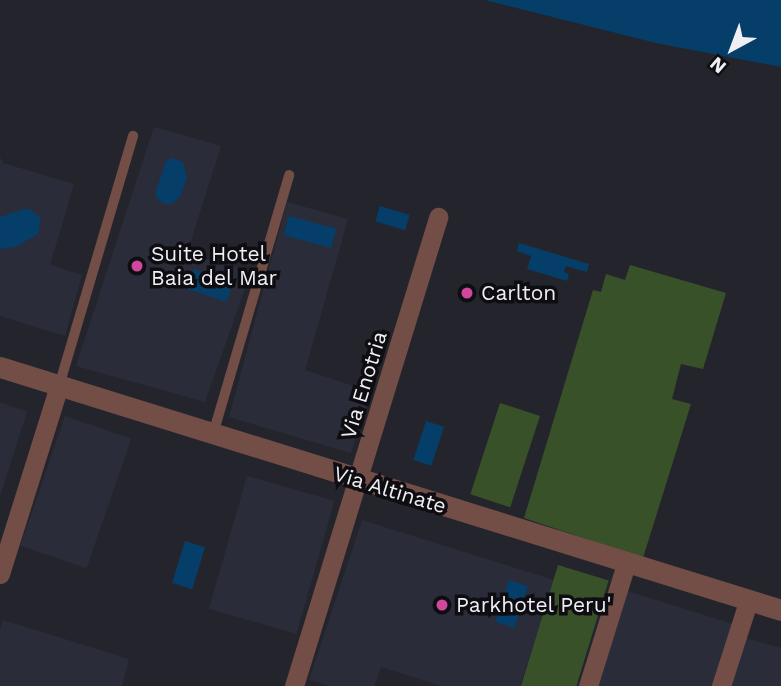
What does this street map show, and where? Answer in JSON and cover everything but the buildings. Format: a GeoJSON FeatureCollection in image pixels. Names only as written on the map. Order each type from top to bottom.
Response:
{"type":"FeatureCollection","features":[{"type":"Feature","properties":{"kind":"street","name":"Via Enotria"},"geometry":{"type":"LineString","coordinates":[[294,686],[438,217]]}},
{"type":"Feature","properties":{"kind":"street","name":"Via Altinate"},"geometry":{"type":"LineString","coordinates":[[0,368],[781,610]]}},
{"type":"Feature","properties":{"kind":"street"},"geometry":{"type":"LineString","coordinates":[[0,574],[59,386]]}},
{"type":"Feature","properties":{"kind":"street"},"geometry":{"type":"LineString","coordinates":[[588,686],[626,564]]}},
{"type":"Feature","properties":{"kind":"street"},"geometry":{"type":"LineString","coordinates":[[721,686],[749,599]]}},
{"type":"Feature","properties":{"kind":"lane"},"geometry":{"type":"LineString","coordinates":[[59,386],[132,136]]}},
{"type":"Feature","properties":{"kind":"lane"},"geometry":{"type":"LineString","coordinates":[[213,434],[289,175]]}},
{"type":"Feature","properties":{"kind":"shaded area"},"geometry":{"type":"Polygon","coordinates":[[[154,127],[221,146],[187,253],[251,271],[205,402],[76,366],[154,127]]]}},
{"type":"Feature","properties":{"kind":"shaded area"},"geometry":{"type":"Polygon","coordinates":[[[0,157],[3,163],[74,184],[50,265],[82,275],[65,336],[0,316],[0,157]]]}},
{"type":"Feature","properties":{"kind":"shaded area"},"geometry":{"type":"Polygon","coordinates":[[[287,202],[348,219],[305,370],[371,392],[351,453],[229,417],[287,202]]]}},
{"type":"Feature","properties":{"kind":"shaded area"},"geometry":{"type":"Polygon","coordinates":[[[0,402],[27,412],[0,496],[0,402]]]}},
{"type":"Feature","properties":{"kind":"shaded area"},"geometry":{"type":"Polygon","coordinates":[[[65,416],[131,439],[87,568],[20,546],[65,416]]]}},
{"type":"Feature","properties":{"kind":"shaded area"},"geometry":{"type":"Polygon","coordinates":[[[247,476],[334,501],[296,634],[209,609],[247,476]]]}},
{"type":"Feature","properties":{"kind":"shaded area"},"geometry":{"type":"Polygon","coordinates":[[[362,520],[554,580],[520,686],[442,686],[381,667],[374,686],[330,686],[309,680],[362,520]]]}},
{"type":"Feature","properties":{"kind":"shaded area"},"geometry":{"type":"Polygon","coordinates":[[[627,591],[733,624],[713,686],[598,686],[627,591]]]}},
{"type":"Feature","properties":{"kind":"shaded area"},"geometry":{"type":"Polygon","coordinates":[[[3,620],[129,659],[122,686],[0,686],[0,630],[3,620]]]}},
{"type":"Feature","properties":{"kind":"shaded area"},"geometry":{"type":"Polygon","coordinates":[[[745,638],[781,648],[781,686],[732,686],[745,638]]]}},
{"type":"Feature","properties":{"kind":"green space"},"geometry":{"type":"Polygon","coordinates":[[[630,265],[726,293],[703,369],[681,364],[672,399],[691,404],[643,558],[524,518],[593,290],[601,292],[606,274],[625,280],[630,265]]]}},
{"type":"Feature","properties":{"kind":"green space"},"geometry":{"type":"Polygon","coordinates":[[[500,403],[540,416],[510,507],[470,494],[500,403]]]}},
{"type":"Feature","properties":{"kind":"green space"},"geometry":{"type":"Polygon","coordinates":[[[558,565],[609,580],[576,686],[521,686],[558,565]]]}},
{"type":"Feature","properties":{"kind":"water"},"geometry":{"type":"Polygon","coordinates":[[[485,0],[781,0],[781,67],[656,43],[485,0]]]}},
{"type":"Feature","properties":{"kind":"water"},"geometry":{"type":"Polygon","coordinates":[[[172,158],[183,162],[187,178],[180,197],[171,204],[164,204],[156,197],[156,191],[166,161],[172,158]]]}},
{"type":"Feature","properties":{"kind":"water"},"geometry":{"type":"Polygon","coordinates":[[[380,206],[410,215],[405,230],[375,221],[380,206]]]}},
{"type":"Feature","properties":{"kind":"water"},"geometry":{"type":"Polygon","coordinates":[[[24,209],[31,210],[41,218],[38,234],[16,247],[0,249],[0,217],[24,209]]]}},
{"type":"Feature","properties":{"kind":"water"},"geometry":{"type":"Polygon","coordinates":[[[289,216],[336,229],[331,248],[284,235],[289,216]]]}},
{"type":"Feature","properties":{"kind":"water"},"geometry":{"type":"Polygon","coordinates":[[[519,243],[589,264],[587,272],[566,266],[564,272],[569,274],[567,281],[527,269],[531,256],[517,251],[519,243]]]}},
{"type":"Feature","properties":{"kind":"water"},"geometry":{"type":"Polygon","coordinates":[[[194,269],[233,282],[227,302],[188,289],[194,269]]]}},
{"type":"Feature","properties":{"kind":"water"},"geometry":{"type":"Polygon","coordinates":[[[426,421],[444,427],[431,466],[413,460],[426,421]]]}},
{"type":"Feature","properties":{"kind":"water"},"geometry":{"type":"Polygon","coordinates":[[[185,541],[205,547],[192,589],[172,583],[185,541]]]}},
{"type":"Feature","properties":{"kind":"water"},"geometry":{"type":"Polygon","coordinates":[[[509,580],[528,586],[514,628],[495,622],[509,580]]]}},
{"type":"Feature","properties":{"kind":"place","name":"Suite Hotel Baia del Mar"},"geometry":{"type":"Point","coordinates":[137,266]}},
{"type":"Feature","properties":{"kind":"place","name":"Carlton"},"geometry":{"type":"Point","coordinates":[467,293]}},
{"type":"Feature","properties":{"kind":"place","name":"Parkhotel Peru'"},"geometry":{"type":"Point","coordinates":[442,605]}}]}
